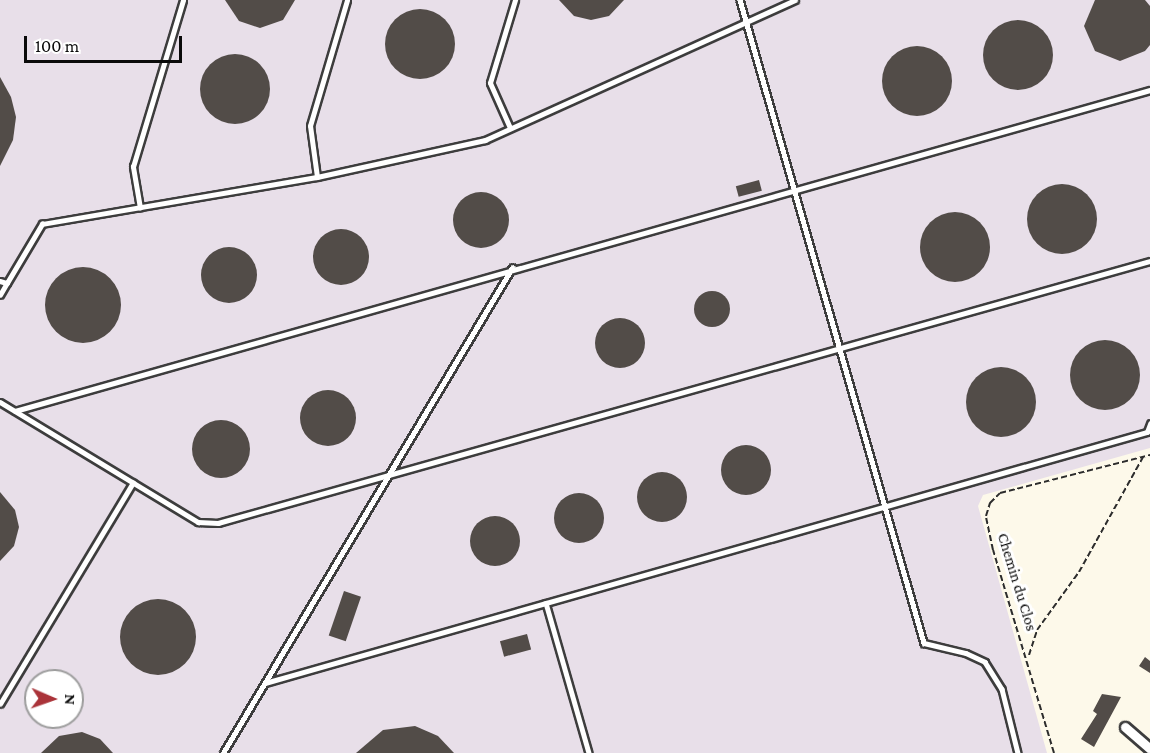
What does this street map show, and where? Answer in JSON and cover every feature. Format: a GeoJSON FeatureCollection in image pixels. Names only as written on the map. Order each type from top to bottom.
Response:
{"type":"FeatureCollection","features":[{"type":"Feature","properties":{"kind":"street"},"geometry":{"type":"LineString","coordinates":[[1125,728],[1150,749]]}},
{"type":"Feature","properties":{"kind":"lane"},"geometry":{"type":"LineString","coordinates":[[140,208],[134,167],[183,0]]}},
{"type":"Feature","properties":{"kind":"lane"},"geometry":{"type":"LineString","coordinates":[[317,177],[310,126],[346,0]]}},
{"type":"Feature","properties":{"kind":"lane"},"geometry":{"type":"LineString","coordinates":[[510,128],[490,83],[515,0]]}},
{"type":"Feature","properties":{"kind":"lane"},"geometry":{"type":"LineString","coordinates":[[740,0],[924,643],[966,652],[985,662],[1002,689],[1018,753]]}},
{"type":"Feature","properties":{"kind":"lane"},"geometry":{"type":"LineString","coordinates":[[0,295],[42,224],[317,177],[484,140],[745,20],[795,0]]}},
{"type":"Feature","properties":{"kind":"lane"},"geometry":{"type":"LineString","coordinates":[[15,411],[512,268],[795,193],[1150,90]]}},
{"type":"Feature","properties":{"kind":"lane"},"geometry":{"type":"LineString","coordinates":[[0,402],[198,522],[218,523],[1150,261]]}},
{"type":"Feature","properties":{"kind":"lane"},"geometry":{"type":"LineString","coordinates":[[223,753],[392,475],[512,268]]}},
{"type":"Feature","properties":{"kind":"lane"},"geometry":{"type":"LineString","coordinates":[[0,281],[7,283]]}},
{"type":"Feature","properties":{"kind":"lane"},"geometry":{"type":"LineString","coordinates":[[265,682],[1147,432],[1150,424]]}},
{"type":"Feature","properties":{"kind":"lane"},"geometry":{"type":"LineString","coordinates":[[0,704],[133,483]]}},
{"type":"Feature","properties":{"kind":"lane"},"geometry":{"type":"LineString","coordinates":[[546,603],[589,753]]}},
{"type":"Feature","properties":{"kind":"path","name":"Chemin du Clos"},"geometry":{"type":"LineString","coordinates":[[1054,753],[1029,658],[993,550],[986,516],[990,504],[1000,494],[1150,455]]}},
{"type":"Feature","properties":{"kind":"path"},"geometry":{"type":"LineString","coordinates":[[1029,658],[1029,644],[1079,572],[1143,457]]}},
{"type":"Feature","properties":{"kind":"shaded area"},"geometry":{"type":"Polygon","coordinates":[[[0,0],[1150,0],[1150,448],[983,495],[978,506],[1047,753],[0,753],[0,0]]]}},
{"type":"Feature","properties":{"kind":"building"},"geometry":{"type":"Polygon","coordinates":[[[225,0],[295,0],[283,20],[260,28],[239,21],[225,0]]]}},
{"type":"Feature","properties":{"kind":"building"},"geometry":{"type":"Polygon","coordinates":[[[559,0],[624,0],[609,16],[591,20],[574,16],[559,0]]]}},
{"type":"Feature","properties":{"kind":"building"},"geometry":{"type":"Polygon","coordinates":[[[1095,0],[1145,0],[1150,6],[1150,45],[1145,51],[1120,61],[1095,51],[1084,26],[1095,0]]]}},
{"type":"Feature","properties":{"kind":"building"},"geometry":{"type":"Polygon","coordinates":[[[427,9],[440,15],[449,24],[453,30],[455,44],[453,58],[445,69],[434,77],[413,79],[395,69],[387,58],[385,37],[395,19],[406,11],[427,9]]]}},
{"type":"Feature","properties":{"kind":"building"},"geometry":{"type":"Polygon","coordinates":[[[1025,20],[1038,26],[1047,35],[1051,41],[1053,55],[1051,69],[1043,80],[1032,88],[1011,90],[993,80],[985,69],[983,48],[993,30],[1004,22],[1025,20]]]}},
{"type":"Feature","properties":{"kind":"building"},"geometry":{"type":"Polygon","coordinates":[[[910,46],[924,46],[937,51],[947,61],[952,81],[947,101],[937,111],[924,116],[910,116],[897,111],[887,101],[882,88],[882,74],[887,61],[897,51],[910,46]]]}},
{"type":"Feature","properties":{"kind":"building"},"geometry":{"type":"Polygon","coordinates":[[[228,54],[242,54],[255,60],[264,69],[270,82],[268,102],[260,114],[242,124],[228,124],[215,118],[206,109],[200,96],[200,82],[206,69],[215,60],[228,54]]]}},
{"type":"Feature","properties":{"kind":"building"},"geometry":{"type":"Polygon","coordinates":[[[0,77],[11,97],[16,117],[13,140],[0,166],[0,77]]]}},
{"type":"Feature","properties":{"kind":"building"},"geometry":{"type":"Polygon","coordinates":[[[759,180],[762,191],[739,197],[736,186],[759,180]]]}},
{"type":"Feature","properties":{"kind":"building"},"geometry":{"type":"Polygon","coordinates":[[[1069,184],[1082,190],[1091,199],[1095,205],[1097,219],[1095,233],[1087,244],[1076,252],[1055,254],[1037,244],[1029,233],[1027,212],[1037,194],[1048,186],[1069,184]]]}},
{"type":"Feature","properties":{"kind":"building"},"geometry":{"type":"Polygon","coordinates":[[[481,192],[496,197],[504,205],[509,220],[504,235],[496,243],[481,248],[466,243],[458,235],[453,220],[458,205],[466,197],[481,192]]]}},
{"type":"Feature","properties":{"kind":"building"},"geometry":{"type":"Polygon","coordinates":[[[962,212],[975,218],[984,227],[988,233],[990,247],[988,261],[980,272],[969,280],[948,282],[930,272],[922,261],[920,240],[930,222],[941,214],[962,212]]]}},
{"type":"Feature","properties":{"kind":"building"},"geometry":{"type":"Polygon","coordinates":[[[341,229],[352,231],[361,237],[367,246],[369,257],[367,268],[361,277],[352,283],[341,285],[330,283],[321,277],[315,268],[313,257],[315,246],[321,237],[330,231],[341,229]]]}},
{"type":"Feature","properties":{"kind":"building"},"geometry":{"type":"Polygon","coordinates":[[[229,247],[249,255],[257,275],[249,295],[229,303],[209,295],[201,275],[209,255],[229,247]]]}},
{"type":"Feature","properties":{"kind":"building"},"geometry":{"type":"Polygon","coordinates":[[[91,267],[104,273],[115,284],[121,297],[119,320],[104,337],[91,343],[75,343],[62,337],[47,320],[45,297],[51,284],[68,269],[91,267]]]}},
{"type":"Feature","properties":{"kind":"building"},"geometry":{"type":"Polygon","coordinates":[[[712,291],[724,297],[730,309],[724,321],[712,327],[700,321],[694,309],[700,297],[712,291]]]}},
{"type":"Feature","properties":{"kind":"building"},"geometry":{"type":"Polygon","coordinates":[[[620,318],[638,325],[645,343],[638,361],[620,368],[602,361],[595,343],[602,325],[620,318]]]}},
{"type":"Feature","properties":{"kind":"building"},"geometry":{"type":"Polygon","coordinates":[[[1112,340],[1125,346],[1134,355],[1138,361],[1140,375],[1138,389],[1130,400],[1119,408],[1098,410],[1080,400],[1072,389],[1070,368],[1080,350],[1091,342],[1112,340]]]}},
{"type":"Feature","properties":{"kind":"building"},"geometry":{"type":"Polygon","coordinates":[[[1008,367],[1021,373],[1030,382],[1034,388],[1036,402],[1034,416],[1026,427],[1015,435],[994,437],[976,427],[968,416],[966,395],[976,377],[987,369],[1008,367]]]}},
{"type":"Feature","properties":{"kind":"building"},"geometry":{"type":"Polygon","coordinates":[[[322,390],[334,390],[344,394],[352,402],[356,418],[352,434],[344,442],[334,446],[322,446],[312,442],[304,434],[300,424],[300,412],[304,402],[312,394],[322,390]]]}},
{"type":"Feature","properties":{"kind":"building"},"geometry":{"type":"Polygon","coordinates":[[[221,420],[232,422],[245,433],[250,449],[248,460],[237,473],[221,478],[210,476],[197,465],[192,449],[194,438],[205,425],[221,420]]]}},
{"type":"Feature","properties":{"kind":"building"},"geometry":{"type":"Polygon","coordinates":[[[746,445],[764,452],[771,470],[764,488],[746,495],[728,488],[721,470],[728,452],[746,445]]]}},
{"type":"Feature","properties":{"kind":"building"},"geometry":{"type":"Polygon","coordinates":[[[662,472],[680,479],[687,497],[680,515],[662,522],[644,515],[637,497],[644,479],[662,472]]]}},
{"type":"Feature","properties":{"kind":"building"},"geometry":{"type":"Polygon","coordinates":[[[0,492],[15,510],[19,527],[14,546],[0,561],[0,492]]]}},
{"type":"Feature","properties":{"kind":"building"},"geometry":{"type":"Polygon","coordinates":[[[579,493],[588,495],[599,504],[604,518],[602,527],[593,538],[579,543],[570,541],[559,532],[554,518],[556,509],[565,498],[579,493]]]}},
{"type":"Feature","properties":{"kind":"building"},"geometry":{"type":"Polygon","coordinates":[[[495,516],[513,523],[520,541],[513,559],[495,566],[477,559],[470,541],[477,523],[495,516]]]}},
{"type":"Feature","properties":{"kind":"building"},"geometry":{"type":"Polygon","coordinates":[[[344,591],[361,597],[346,641],[329,635],[344,591]]]}},
{"type":"Feature","properties":{"kind":"building"},"geometry":{"type":"Polygon","coordinates":[[[166,599],[179,605],[190,616],[196,629],[194,652],[179,669],[166,675],[150,675],[137,669],[122,652],[120,629],[126,616],[143,601],[166,599]]]}},
{"type":"Feature","properties":{"kind":"building"},"geometry":{"type":"Polygon","coordinates":[[[527,634],[531,649],[504,657],[500,641],[527,634]]]}},
{"type":"Feature","properties":{"kind":"building"},"geometry":{"type":"Polygon","coordinates":[[[1145,657],[1150,661],[1150,673],[1139,666],[1145,657]]]}},
{"type":"Feature","properties":{"kind":"building"},"geometry":{"type":"Polygon","coordinates":[[[1102,694],[1121,697],[1094,747],[1081,739],[1097,714],[1093,711],[1102,694]]]}},
{"type":"Feature","properties":{"kind":"building"},"geometry":{"type":"Polygon","coordinates":[[[415,726],[438,736],[454,753],[356,753],[383,730],[415,726]]]}},
{"type":"Feature","properties":{"kind":"building"},"geometry":{"type":"Polygon","coordinates":[[[82,732],[100,739],[113,753],[41,753],[59,736],[82,732]]]}}]}
